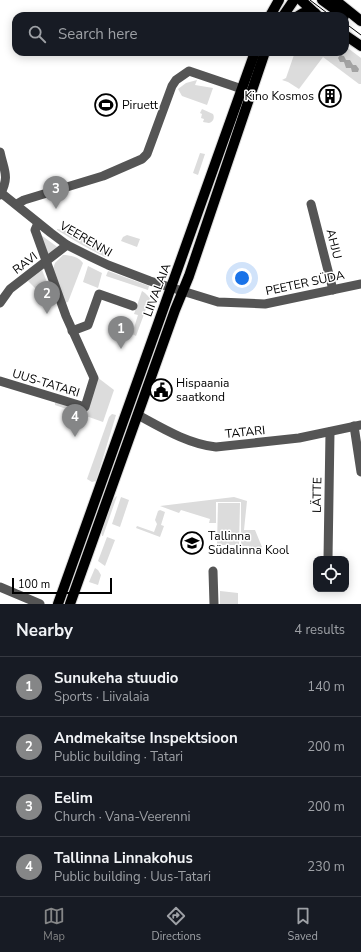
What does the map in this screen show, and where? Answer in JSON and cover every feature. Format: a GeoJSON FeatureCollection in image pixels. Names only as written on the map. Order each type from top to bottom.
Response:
{"type":"FeatureCollection","features":[{"type":"Feature","properties":{"kind":"main road"},"geometry":{"type":"LineString","coordinates":[[286,12],[294,0]]}},
{"type":"Feature","properties":{"kind":"main road"},"geometry":{"type":"LineString","coordinates":[[301,0],[313,12]]}},
{"type":"Feature","properties":{"kind":"main road"},"geometry":{"type":"LineString","coordinates":[[322,0],[338,12]]}},
{"type":"Feature","properties":{"kind":"main road"},"geometry":{"type":"LineString","coordinates":[[335,0],[361,21]]}},
{"type":"Feature","properties":{"kind":"main road"},"geometry":{"type":"LineString","coordinates":[[349,20],[361,29]]}},
{"type":"Feature","properties":{"kind":"main road"},"geometry":{"type":"LineString","coordinates":[[349,38],[361,46]]}},
{"type":"Feature","properties":{"kind":"main road","name":"LIIVALAIA"},"geometry":{"type":"LineString","coordinates":[[58,604],[254,56]]}},
{"type":"Feature","properties":{"kind":"main road","name":"LIIVALAIA"},"geometry":{"type":"LineString","coordinates":[[70,604],[183,292],[264,56]]}},
{"type":"Feature","properties":{"kind":"street"},"geometry":{"type":"LineString","coordinates":[[17,204],[24,200],[89,180],[139,161],[147,154],[172,86],[176,80],[189,71],[242,89],[248,98]]}},
{"type":"Feature","properties":{"kind":"street"},"geometry":{"type":"LineString","coordinates":[[0,152],[6,172],[6,182],[0,193]]}},
{"type":"Feature","properties":{"kind":"street","name":"VEERENNI"},"geometry":{"type":"LineString","coordinates":[[0,193],[17,204],[38,223],[67,245],[108,265],[183,292]]}},
{"type":"Feature","properties":{"kind":"street","name":"AHJU"},"geometry":{"type":"LineString","coordinates":[[311,204],[333,290]]}},
{"type":"Feature","properties":{"kind":"street"},"geometry":{"type":"LineString","coordinates":[[38,223],[34,230],[72,331],[88,325],[99,294],[133,306]]}},
{"type":"Feature","properties":{"kind":"street","name":"RAVI"},"geometry":{"type":"LineString","coordinates":[[0,303],[10,289],[67,245]]}},
{"type":"Feature","properties":{"kind":"street","name":"PEETER SÜDA"},"geometry":{"type":"LineString","coordinates":[[183,292],[218,302],[265,304],[361,284]]}},
{"type":"Feature","properties":{"kind":"street","name":"UUS-TATARI"},"geometry":{"type":"LineString","coordinates":[[0,381],[85,407],[94,378],[72,331]]}},
{"type":"Feature","properties":{"kind":"street","name":"TATARI"},"geometry":{"type":"LineString","coordinates":[[138,415],[178,436],[203,446],[216,447],[299,438],[357,425]]}},
{"type":"Feature","properties":{"kind":"street"},"geometry":{"type":"LineString","coordinates":[[357,425],[361,472]]}},
{"type":"Feature","properties":{"kind":"street","name":"LÄTTE"},"geometry":{"type":"LineString","coordinates":[[328,556],[330,432]]}},
{"type":"Feature","properties":{"kind":"street"},"geometry":{"type":"LineString","coordinates":[[213,571],[214,604]]}},
{"type":"Feature","properties":{"kind":"street"},"geometry":{"type":"LineString","coordinates":[[0,587],[40,604]]}},
{"type":"Feature","properties":{"kind":"shaded area"},"geometry":{"type":"Polygon","coordinates":[[[349,49],[361,58],[361,84],[323,57],[299,89],[282,80],[286,78],[294,56],[349,56],[349,49]]]}},
{"type":"Feature","properties":{"kind":"shaded area"},"geometry":{"type":"Polygon","coordinates":[[[339,56],[344,56],[346,60],[350,60],[353,65],[356,65],[359,69],[358,72],[352,72],[351,68],[346,68],[344,62],[340,62],[338,58],[339,56]]]}},
{"type":"Feature","properties":{"kind":"shaded area"},"geometry":{"type":"Polygon","coordinates":[[[197,80],[195,85],[213,88],[207,105],[182,96],[178,89],[186,83],[197,80]]]}},
{"type":"Feature","properties":{"kind":"shaded area"},"geometry":{"type":"Polygon","coordinates":[[[202,109],[214,115],[212,122],[203,122],[204,119],[201,118],[202,114],[200,113],[202,109]]]}},
{"type":"Feature","properties":{"kind":"shaded area"},"geometry":{"type":"Polygon","coordinates":[[[200,153],[205,154],[198,175],[193,173],[200,153]]]}},
{"type":"Feature","properties":{"kind":"shaded area"},"geometry":{"type":"Polygon","coordinates":[[[57,229],[69,231],[109,254],[108,257],[105,257],[82,245],[57,229]]]}},
{"type":"Feature","properties":{"kind":"shaded area"},"geometry":{"type":"Polygon","coordinates":[[[41,235],[57,247],[48,255],[41,235]]]}},
{"type":"Feature","properties":{"kind":"shaded area"},"geometry":{"type":"Polygon","coordinates":[[[127,235],[140,239],[137,247],[121,241],[123,237],[127,235]]]}},
{"type":"Feature","properties":{"kind":"shaded area"},"geometry":{"type":"Polygon","coordinates":[[[63,255],[69,255],[79,259],[83,263],[68,302],[65,303],[53,269],[55,263],[63,255]]]}},
{"type":"Feature","properties":{"kind":"shaded area"},"geometry":{"type":"Polygon","coordinates":[[[88,266],[102,273],[98,288],[83,282],[88,266]]]}},
{"type":"Feature","properties":{"kind":"shaded area"},"geometry":{"type":"Polygon","coordinates":[[[42,270],[49,287],[42,295],[28,281],[42,270]]]}},
{"type":"Feature","properties":{"kind":"shaded area"},"geometry":{"type":"Polygon","coordinates":[[[108,271],[149,286],[148,290],[106,276],[108,271]]]}},
{"type":"Feature","properties":{"kind":"shaded area"},"geometry":{"type":"Polygon","coordinates":[[[142,291],[150,298],[136,336],[132,334],[138,315],[134,314],[142,291]]]}},
{"type":"Feature","properties":{"kind":"shaded area"},"geometry":{"type":"Polygon","coordinates":[[[97,377],[114,390],[103,422],[55,405],[55,400],[85,410],[97,377]]]}},
{"type":"Feature","properties":{"kind":"shaded area"},"geometry":{"type":"Polygon","coordinates":[[[112,414],[116,415],[96,481],[92,482],[87,479],[109,417],[112,414]]]}},
{"type":"Feature","properties":{"kind":"shaded area"},"geometry":{"type":"Polygon","coordinates":[[[117,496],[102,536],[106,515],[111,503],[117,496]]]}},
{"type":"Feature","properties":{"kind":"shaded area"},"geometry":{"type":"Polygon","coordinates":[[[121,497],[129,500],[120,527],[112,524],[121,497]]]}},
{"type":"Feature","properties":{"kind":"shaded area"},"geometry":{"type":"Polygon","coordinates":[[[234,497],[247,501],[244,530],[255,530],[262,547],[256,552],[250,552],[249,546],[241,546],[241,502],[216,502],[216,523],[209,523],[210,519],[181,510],[179,513],[160,506],[234,497]]]}},
{"type":"Feature","properties":{"kind":"shaded area"},"geometry":{"type":"Polygon","coordinates":[[[218,503],[240,503],[239,545],[217,545],[218,503]]]}},
{"type":"Feature","properties":{"kind":"shaded area"},"geometry":{"type":"Polygon","coordinates":[[[160,510],[165,512],[161,525],[164,526],[160,537],[136,528],[137,526],[154,532],[157,524],[155,520],[158,511],[160,510]]]}},
{"type":"Feature","properties":{"kind":"shaded area"},"geometry":{"type":"Polygon","coordinates":[[[107,537],[115,540],[105,566],[98,561],[107,537]]]}},
{"type":"Feature","properties":{"kind":"shaded area"},"geometry":{"type":"Polygon","coordinates":[[[95,568],[101,575],[98,585],[89,582],[95,568]]]}},
{"type":"Feature","properties":{"kind":"shaded area"},"geometry":{"type":"Polygon","coordinates":[[[220,591],[238,593],[238,604],[220,604],[220,591]]]}},
{"type":"Feature","properties":{"kind":"tram line"},"geometry":{"type":"LineString","coordinates":[[310,0],[326,12]]}},
{"type":"Feature","properties":{"kind":"tram line"},"geometry":{"type":"LineString","coordinates":[[349,26],[361,35]]}},
{"type":"Feature","properties":{"kind":"place","name":"Kino Kosmos"},"geometry":{"type":"Point","coordinates":[330,96]}},
{"type":"Feature","properties":{"kind":"place","name":"Piruett"},"geometry":{"type":"Point","coordinates":[106,105]}},
{"type":"Feature","properties":{"kind":"place","name":"Eelim"},"geometry":{"type":"Point","coordinates":[56,209]}},
{"type":"Feature","properties":{"kind":"place","name":"Andmekaitse Inspektsioon"},"geometry":{"type":"Point","coordinates":[47,314]}},
{"type":"Feature","properties":{"kind":"place","name":"Sunukeha stuudio"},"geometry":{"type":"Point","coordinates":[121,349]}},
{"type":"Feature","properties":{"kind":"place","name":"Hispaania saatkond"},"geometry":{"type":"Point","coordinates":[161,390]}},
{"type":"Feature","properties":{"kind":"place","name":"Tallinna Linnakohus"},"geometry":{"type":"Point","coordinates":[75,437]}},
{"type":"Feature","properties":{"kind":"place","name":"Tallinna Südalinna Kool"},"geometry":{"type":"Point","coordinates":[192,543]}}]}
